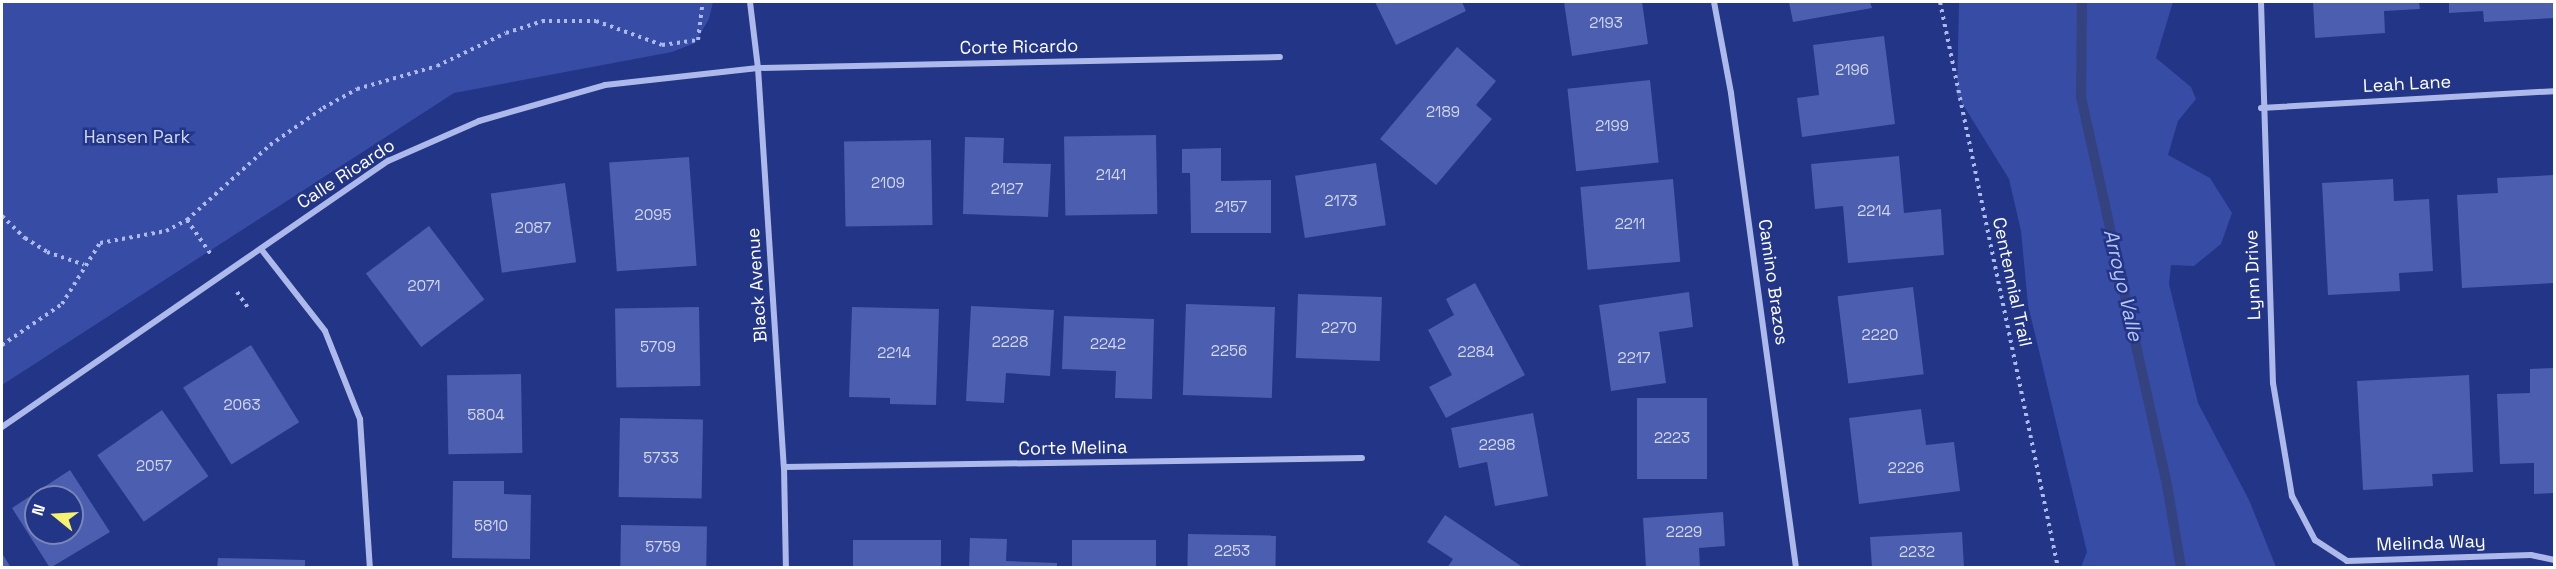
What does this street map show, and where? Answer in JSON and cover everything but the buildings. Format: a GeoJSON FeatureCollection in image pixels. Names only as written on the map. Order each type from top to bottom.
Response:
{"type":"FeatureCollection","features":[{"type":"Feature","properties":{"kind":"street","name":"Black Avenue"},"geometry":{"type":"LineString","coordinates":[[750,2],[758,68],[784,467],[786,567]]}},
{"type":"Feature","properties":{"kind":"street","name":"Camino Brazos"},"geometry":{"type":"LineString","coordinates":[[1714,2],[1731,93],[1796,567]]}},
{"type":"Feature","properties":{"kind":"street","name":"Lynn Drive"},"geometry":{"type":"LineString","coordinates":[[2261,2],[2261,108],[2273,383],[2292,496],[2315,540]]}},
{"type":"Feature","properties":{"kind":"street","name":"Corte Ricardo"},"geometry":{"type":"LineString","coordinates":[[758,68],[1280,57]]}},
{"type":"Feature","properties":{"kind":"street","name":"Calle Ricardo"},"geometry":{"type":"LineString","coordinates":[[2,427],[388,161],[479,121],[605,85],[758,68]]}},
{"type":"Feature","properties":{"kind":"street","name":"Leah Lane"},"geometry":{"type":"LineString","coordinates":[[2261,108],[2554,91]]}},
{"type":"Feature","properties":{"kind":"street"},"geometry":{"type":"LineString","coordinates":[[261,249],[325,331],[360,419],[370,567]]}},
{"type":"Feature","properties":{"kind":"street","name":"Corte Melina"},"geometry":{"type":"LineString","coordinates":[[784,467],[1362,458]]}},
{"type":"Feature","properties":{"kind":"street","name":"Melinda Way"},"geometry":{"type":"LineString","coordinates":[[2315,540],[2347,561],[2531,555],[2554,560]]}},
{"type":"Feature","properties":{"kind":"path"},"geometry":{"type":"LineString","coordinates":[[2,345],[62,304],[84,265],[100,243],[166,231],[187,220],[270,145],[323,108],[357,89],[437,66],[506,33],[542,21],[596,21],[662,45],[698,40],[703,2]]}},
{"type":"Feature","properties":{"kind":"path","name":"Centennial Trail"},"geometry":{"type":"LineString","coordinates":[[1940,2],[2058,567]]}},
{"type":"Feature","properties":{"kind":"path"},"geometry":{"type":"LineString","coordinates":[[2,216],[25,238],[47,252],[84,265]]}},
{"type":"Feature","properties":{"kind":"green space","name":"Hansen Park"},"geometry":{"type":"Polygon","coordinates":[[[2,2],[713,2],[709,19],[695,43],[672,52],[454,93],[2,385],[2,2]]]}},
{"type":"Feature","properties":{"kind":"green space"},"geometry":{"type":"Polygon","coordinates":[[[1959,2],[2173,2],[2156,58],[2191,87],[2196,99],[2178,121],[2168,155],[2210,178],[2232,213],[2221,244],[2194,266],[2171,265],[2169,284],[2198,403],[2249,500],[2276,567],[2081,567],[2087,552],[2028,305],[2021,231],[2009,179],[1957,95],[1959,2]]]}},
{"type":"Feature","properties":{"kind":"waterway","name":"Arroyo Valle"},"geometry":{"type":"LineString","coordinates":[[2082,2],[2081,97],[2167,485],[2181,568]]}}]}
